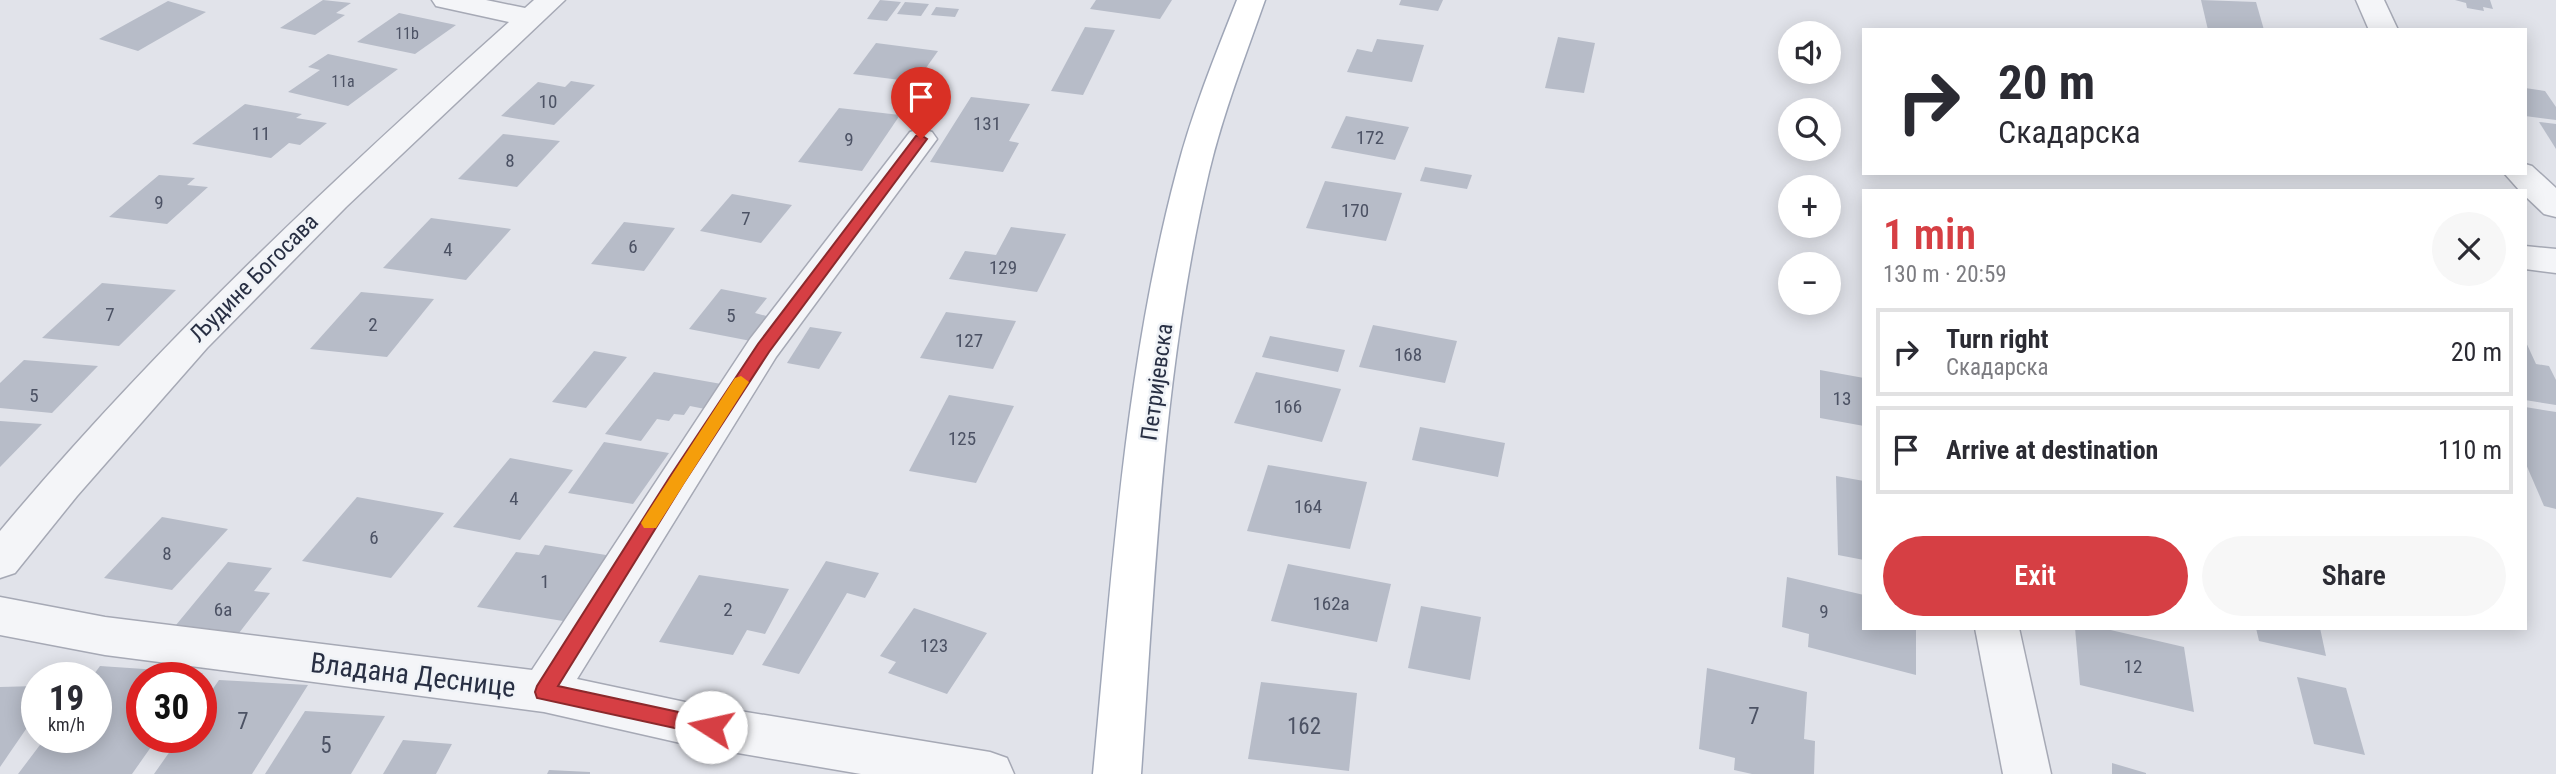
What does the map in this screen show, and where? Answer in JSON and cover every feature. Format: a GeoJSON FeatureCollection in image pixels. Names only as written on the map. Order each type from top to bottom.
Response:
{"type":"FeatureCollection","features":[{"type":"Feature","properties":{"kind":"main road","name":"Петријевска"},"geometry":{"type":"LineString","coordinates":[[1117,774],[1142,485],[1171,283],[1194,169],[1215,97],[1251,0]]}},
{"type":"Feature","properties":{"kind":"street","name":"Људине Богосава"},"geometry":{"type":"LineString","coordinates":[[446,0],[541,9]]}},
{"type":"Feature","properties":{"kind":"street"},"geometry":{"type":"LineString","coordinates":[[2370,0],[2384,28]]}},
{"type":"Feature","properties":{"kind":"street","name":"Људине Богосава"},"geometry":{"type":"LineString","coordinates":[[0,561],[44,504],[191,340],[300,231],[541,9]]}},
{"type":"Feature","properties":{"kind":"street"},"geometry":{"type":"LineString","coordinates":[[544,692],[677,480],[764,348],[921,139]]}},
{"type":"Feature","properties":{"kind":"street"},"geometry":{"type":"LineString","coordinates":[[2523,175],[2556,206]]}},
{"type":"Feature","properties":{"kind":"street"},"geometry":{"type":"LineString","coordinates":[[2527,257],[2556,261]]}},
{"type":"Feature","properties":{"kind":"street","name":"Владана Деснице"},"geometry":{"type":"LineString","coordinates":[[0,616],[105,636],[544,692],[685,723],[990,774]]}},
{"type":"Feature","properties":{"kind":"street"},"geometry":{"type":"LineString","coordinates":[[1997,630],[2028,774]]}},
{"type":"Feature","properties":{"kind":"building"},"geometry":{"type":"Polygon","coordinates":[[[323,0],[351,3],[336,13],[345,15],[315,35],[280,28],[323,0]]]}},
{"type":"Feature","properties":{"kind":"building"},"geometry":{"type":"Polygon","coordinates":[[[880,0],[901,2],[887,21],[867,19],[880,0]]]}},
{"type":"Feature","properties":{"kind":"building"},"geometry":{"type":"Polygon","coordinates":[[[1096,0],[1172,0],[1160,19],[1090,9],[1096,0]]]}},
{"type":"Feature","properties":{"kind":"building"},"geometry":{"type":"Polygon","coordinates":[[[1401,0],[1443,0],[1438,11],[1399,5],[1401,0]]]}},
{"type":"Feature","properties":{"kind":"building"},"geometry":{"type":"Polygon","coordinates":[[[2201,0],[2256,2],[2263,28],[2208,28],[2201,0]]]}},
{"type":"Feature","properties":{"kind":"building"},"geometry":{"type":"Polygon","coordinates":[[[2455,0],[2490,0],[2493,9],[2483,7],[2484,11],[2467,8],[2466,3],[2455,0]]]}},
{"type":"Feature","properties":{"kind":"building"},"geometry":{"type":"Polygon","coordinates":[[[168,1],[206,12],[138,51],[99,39],[168,1]]]}},
{"type":"Feature","properties":{"kind":"building"},"geometry":{"type":"Polygon","coordinates":[[[905,2],[929,4],[921,16],[897,14],[905,2]]]}},
{"type":"Feature","properties":{"kind":"building"},"geometry":{"type":"Polygon","coordinates":[[[936,7],[959,9],[955,17],[931,15],[936,7]]]}},
{"type":"Feature","properties":{"kind":"building"},"geometry":{"type":"Polygon","coordinates":[[[399,13],[456,25],[415,54],[357,42],[399,13]]]}},
{"type":"Feature","properties":{"kind":"building"},"geometry":{"type":"Polygon","coordinates":[[[1085,27],[1115,30],[1083,95],[1051,91],[1085,27]]]}},
{"type":"Feature","properties":{"kind":"building"},"geometry":{"type":"Polygon","coordinates":[[[1558,37],[1595,43],[1584,93],[1545,88],[1558,37]]]}},
{"type":"Feature","properties":{"kind":"building"},"geometry":{"type":"Polygon","coordinates":[[[1377,39],[1424,45],[1412,82],[1347,72],[1357,49],[1372,52],[1377,39]]]}},
{"type":"Feature","properties":{"kind":"building"},"geometry":{"type":"Polygon","coordinates":[[[876,43],[938,51],[916,82],[853,74],[876,43]]]}},
{"type":"Feature","properties":{"kind":"building"},"geometry":{"type":"Polygon","coordinates":[[[328,54],[398,69],[348,106],[288,92],[320,70],[308,67],[328,54]]]}},
{"type":"Feature","properties":{"kind":"building"},"geometry":{"type":"Polygon","coordinates":[[[571,81],[595,85],[554,125],[501,116],[538,82],[565,87],[571,81]]]}},
{"type":"Feature","properties":{"kind":"building"},"geometry":{"type":"Polygon","coordinates":[[[2527,88],[2545,91],[2556,107],[2556,120],[2527,116],[2527,88]]]}},
{"type":"Feature","properties":{"kind":"building"},"geometry":{"type":"Polygon","coordinates":[[[971,97],[1030,104],[1009,141],[1019,143],[1003,172],[930,162],[971,97]]]}},
{"type":"Feature","properties":{"kind":"building"},"geometry":{"type":"Polygon","coordinates":[[[245,104],[302,114],[296,118],[327,123],[300,145],[289,143],[271,158],[192,144],[245,104]]]}},
{"type":"Feature","properties":{"kind":"building"},"geometry":{"type":"Polygon","coordinates":[[[839,108],[900,115],[862,171],[798,162],[839,108]]]}},
{"type":"Feature","properties":{"kind":"building"},"geometry":{"type":"Polygon","coordinates":[[[1346,116],[1409,127],[1395,160],[1331,148],[1346,116]]]}},
{"type":"Feature","properties":{"kind":"building"},"geometry":{"type":"Polygon","coordinates":[[[2539,122],[2556,124],[2556,149],[2539,122]]]}},
{"type":"Feature","properties":{"kind":"building"},"geometry":{"type":"Polygon","coordinates":[[[503,134],[560,141],[517,187],[458,179],[503,134]]]}},
{"type":"Feature","properties":{"kind":"building"},"geometry":{"type":"Polygon","coordinates":[[[1425,167],[1472,175],[1467,189],[1420,181],[1425,167]]]}},
{"type":"Feature","properties":{"kind":"building"},"geometry":{"type":"Polygon","coordinates":[[[159,175],[195,178],[187,185],[208,187],[167,224],[109,217],[159,175]]]}},
{"type":"Feature","properties":{"kind":"building"},"geometry":{"type":"Polygon","coordinates":[[[1325,181],[1402,193],[1386,241],[1306,228],[1325,181]]]}},
{"type":"Feature","properties":{"kind":"building"},"geometry":{"type":"Polygon","coordinates":[[[732,194],[792,205],[761,243],[700,231],[732,194]]]}},
{"type":"Feature","properties":{"kind":"building"},"geometry":{"type":"Polygon","coordinates":[[[431,218],[511,229],[466,280],[383,268],[431,218]]]}},
{"type":"Feature","properties":{"kind":"building"},"geometry":{"type":"Polygon","coordinates":[[[624,222],[675,228],[644,271],[591,264],[624,222]]]}},
{"type":"Feature","properties":{"kind":"building"},"geometry":{"type":"Polygon","coordinates":[[[1011,227],[1066,234],[1037,292],[949,279],[965,251],[996,255],[1011,227]]]}},
{"type":"Feature","properties":{"kind":"building"},"geometry":{"type":"Polygon","coordinates":[[[102,283],[176,290],[119,346],[42,338],[102,283]]]}},
{"type":"Feature","properties":{"kind":"building"},"geometry":{"type":"Polygon","coordinates":[[[721,289],[767,298],[755,313],[770,317],[751,341],[689,329],[721,289]]]}},
{"type":"Feature","properties":{"kind":"building"},"geometry":{"type":"Polygon","coordinates":[[[361,292],[434,299],[387,357],[310,349],[361,292]]]}},
{"type":"Feature","properties":{"kind":"building"},"geometry":{"type":"Polygon","coordinates":[[[946,312],[1016,321],[993,369],[920,358],[946,312]]]}},
{"type":"Feature","properties":{"kind":"building"},"geometry":{"type":"Polygon","coordinates":[[[1373,325],[1457,341],[1445,383],[1359,367],[1373,325]]]}},
{"type":"Feature","properties":{"kind":"building"},"geometry":{"type":"Polygon","coordinates":[[[810,327],[842,332],[819,369],[787,363],[810,327]]]}},
{"type":"Feature","properties":{"kind":"building"},"geometry":{"type":"Polygon","coordinates":[[[1270,336],[1345,350],[1338,372],[1262,357],[1270,336]]]}},
{"type":"Feature","properties":{"kind":"building"},"geometry":{"type":"Polygon","coordinates":[[[2527,344],[2536,364],[2549,366],[2556,380],[2556,405],[2527,400],[2527,344]]]}},
{"type":"Feature","properties":{"kind":"building"},"geometry":{"type":"Polygon","coordinates":[[[594,351],[627,357],[586,408],[552,402],[594,351]]]}},
{"type":"Feature","properties":{"kind":"building"},"geometry":{"type":"Polygon","coordinates":[[[24,360],[98,366],[52,413],[0,408],[0,383],[24,360]]]}},
{"type":"Feature","properties":{"kind":"building"},"geometry":{"type":"Polygon","coordinates":[[[1820,370],[1862,378],[1862,426],[1820,418],[1820,370]]]}},
{"type":"Feature","properties":{"kind":"building"},"geometry":{"type":"Polygon","coordinates":[[[654,372],[727,385],[710,410],[690,406],[684,415],[674,414],[669,421],[657,419],[641,441],[605,434],[654,372]]]}},
{"type":"Feature","properties":{"kind":"building"},"geometry":{"type":"Polygon","coordinates":[[[1256,372],[1341,389],[1322,442],[1234,423],[1256,372]]]}},
{"type":"Feature","properties":{"kind":"building"},"geometry":{"type":"Polygon","coordinates":[[[949,395],[1014,406],[976,483],[909,471],[949,395]]]}},
{"type":"Feature","properties":{"kind":"building"},"geometry":{"type":"Polygon","coordinates":[[[2527,407],[2556,412],[2556,509],[2544,506],[2527,467],[2527,407]]]}},
{"type":"Feature","properties":{"kind":"building"},"geometry":{"type":"Polygon","coordinates":[[[0,421],[42,424],[0,467],[0,421]]]}},
{"type":"Feature","properties":{"kind":"building"},"geometry":{"type":"Polygon","coordinates":[[[1420,427],[1505,443],[1498,477],[1412,460],[1420,427]]]}},
{"type":"Feature","properties":{"kind":"building"},"geometry":{"type":"Polygon","coordinates":[[[604,442],[669,453],[633,504],[568,493],[604,442]]]}},
{"type":"Feature","properties":{"kind":"building"},"geometry":{"type":"Polygon","coordinates":[[[510,458],[573,470],[520,540],[453,527],[510,458]]]}},
{"type":"Feature","properties":{"kind":"building"},"geometry":{"type":"Polygon","coordinates":[[[1268,465],[1367,482],[1350,549],[1247,531],[1268,465]]]}},
{"type":"Feature","properties":{"kind":"building"},"geometry":{"type":"Polygon","coordinates":[[[1836,476],[1862,481],[1862,560],[1838,555],[1836,476]]]}},
{"type":"Feature","properties":{"kind":"building"},"geometry":{"type":"Polygon","coordinates":[[[357,497],[444,513],[391,578],[302,561],[357,497]]]}},
{"type":"Feature","properties":{"kind":"building"},"geometry":{"type":"Polygon","coordinates":[[[162,517],[228,529],[172,590],[104,578],[162,517]]]}},
{"type":"Feature","properties":{"kind":"building"},"geometry":{"type":"Polygon","coordinates":[[[545,545],[612,556],[569,622],[477,607],[516,552],[539,555],[545,545]]]}},
{"type":"Feature","properties":{"kind":"building"},"geometry":{"type":"Polygon","coordinates":[[[826,561],[879,573],[865,598],[847,593],[799,674],[762,665],[826,561]]]}},
{"type":"Feature","properties":{"kind":"building"},"geometry":{"type":"Polygon","coordinates":[[[228,562],[272,568],[254,591],[270,593],[239,633],[176,625],[228,562]]]}},
{"type":"Feature","properties":{"kind":"building"},"geometry":{"type":"Polygon","coordinates":[[[1288,564],[1391,584],[1377,642],[1271,621],[1288,564]]]}},
{"type":"Feature","properties":{"kind":"building"},"geometry":{"type":"Polygon","coordinates":[[[699,575],[789,589],[765,634],[747,630],[733,655],[659,642],[699,575]]]}},
{"type":"Feature","properties":{"kind":"building"},"geometry":{"type":"Polygon","coordinates":[[[1787,577],[1862,595],[1862,630],[1916,630],[1916,675],[1808,647],[1809,634],[1782,627],[1787,577]]]}},
{"type":"Feature","properties":{"kind":"building"},"geometry":{"type":"Polygon","coordinates":[[[1421,606],[1481,617],[1470,680],[1408,668],[1421,606]]]}},
{"type":"Feature","properties":{"kind":"building"},"geometry":{"type":"Polygon","coordinates":[[[914,608],[987,633],[947,694],[888,673],[896,662],[880,656],[914,608]]]}},
{"type":"Feature","properties":{"kind":"building"},"geometry":{"type":"Polygon","coordinates":[[[2075,630],[2111,630],[2184,647],[2194,712],[2080,685],[2075,630]]]}},
{"type":"Feature","properties":{"kind":"building"},"geometry":{"type":"Polygon","coordinates":[[[2256,630],[2320,630],[2326,656],[2259,641],[2256,630]]]}},
{"type":"Feature","properties":{"kind":"building"},"geometry":{"type":"Polygon","coordinates":[[[112,667],[126,668],[126,753],[147,753],[132,774],[18,774],[34,753],[112,753],[112,667]]]}},
{"type":"Feature","properties":{"kind":"building"},"geometry":{"type":"Polygon","coordinates":[[[1707,668],[1807,692],[1804,739],[1815,741],[1814,774],[1752,774],[1734,770],[1735,758],[1699,749],[1707,668]]]}},
{"type":"Feature","properties":{"kind":"building"},"geometry":{"type":"Polygon","coordinates":[[[2297,677],[2346,688],[2365,755],[2314,744],[2297,677]]]}},
{"type":"Feature","properties":{"kind":"building"},"geometry":{"type":"Polygon","coordinates":[[[219,680],[308,685],[252,774],[154,774],[169,753],[217,753],[219,680]]]}},
{"type":"Feature","properties":{"kind":"building"},"geometry":{"type":"Polygon","coordinates":[[[1261,682],[1357,693],[1349,771],[1248,759],[1261,682]]]}},
{"type":"Feature","properties":{"kind":"building"},"geometry":{"type":"Polygon","coordinates":[[[21,686],[21,736],[0,767],[0,687],[21,686]]]}},
{"type":"Feature","properties":{"kind":"building"},"geometry":{"type":"Polygon","coordinates":[[[305,711],[385,716],[351,774],[265,774],[305,711]]]}},
{"type":"Feature","properties":{"kind":"building"},"geometry":{"type":"Polygon","coordinates":[[[403,740],[452,744],[436,774],[383,774],[403,740]]]}},
{"type":"Feature","properties":{"kind":"building"},"geometry":{"type":"Polygon","coordinates":[[[2112,763],[2146,773],[2146,774],[2112,774],[2112,763]]]}},
{"type":"Feature","properties":{"kind":"building"},"geometry":{"type":"Polygon","coordinates":[[[549,770],[590,772],[590,774],[547,774],[549,770]]]}},
{"type":"Feature","properties":{"kind":"slow traffic"},"geometry":{"type":"LineString","coordinates":[[650,523],[741,382]]}},
{"type":"Feature","properties":{"kind":"route"},"geometry":{"type":"LineString","coordinates":[[711,727],[544,692],[677,480],[764,348],[921,139]]}}]}
